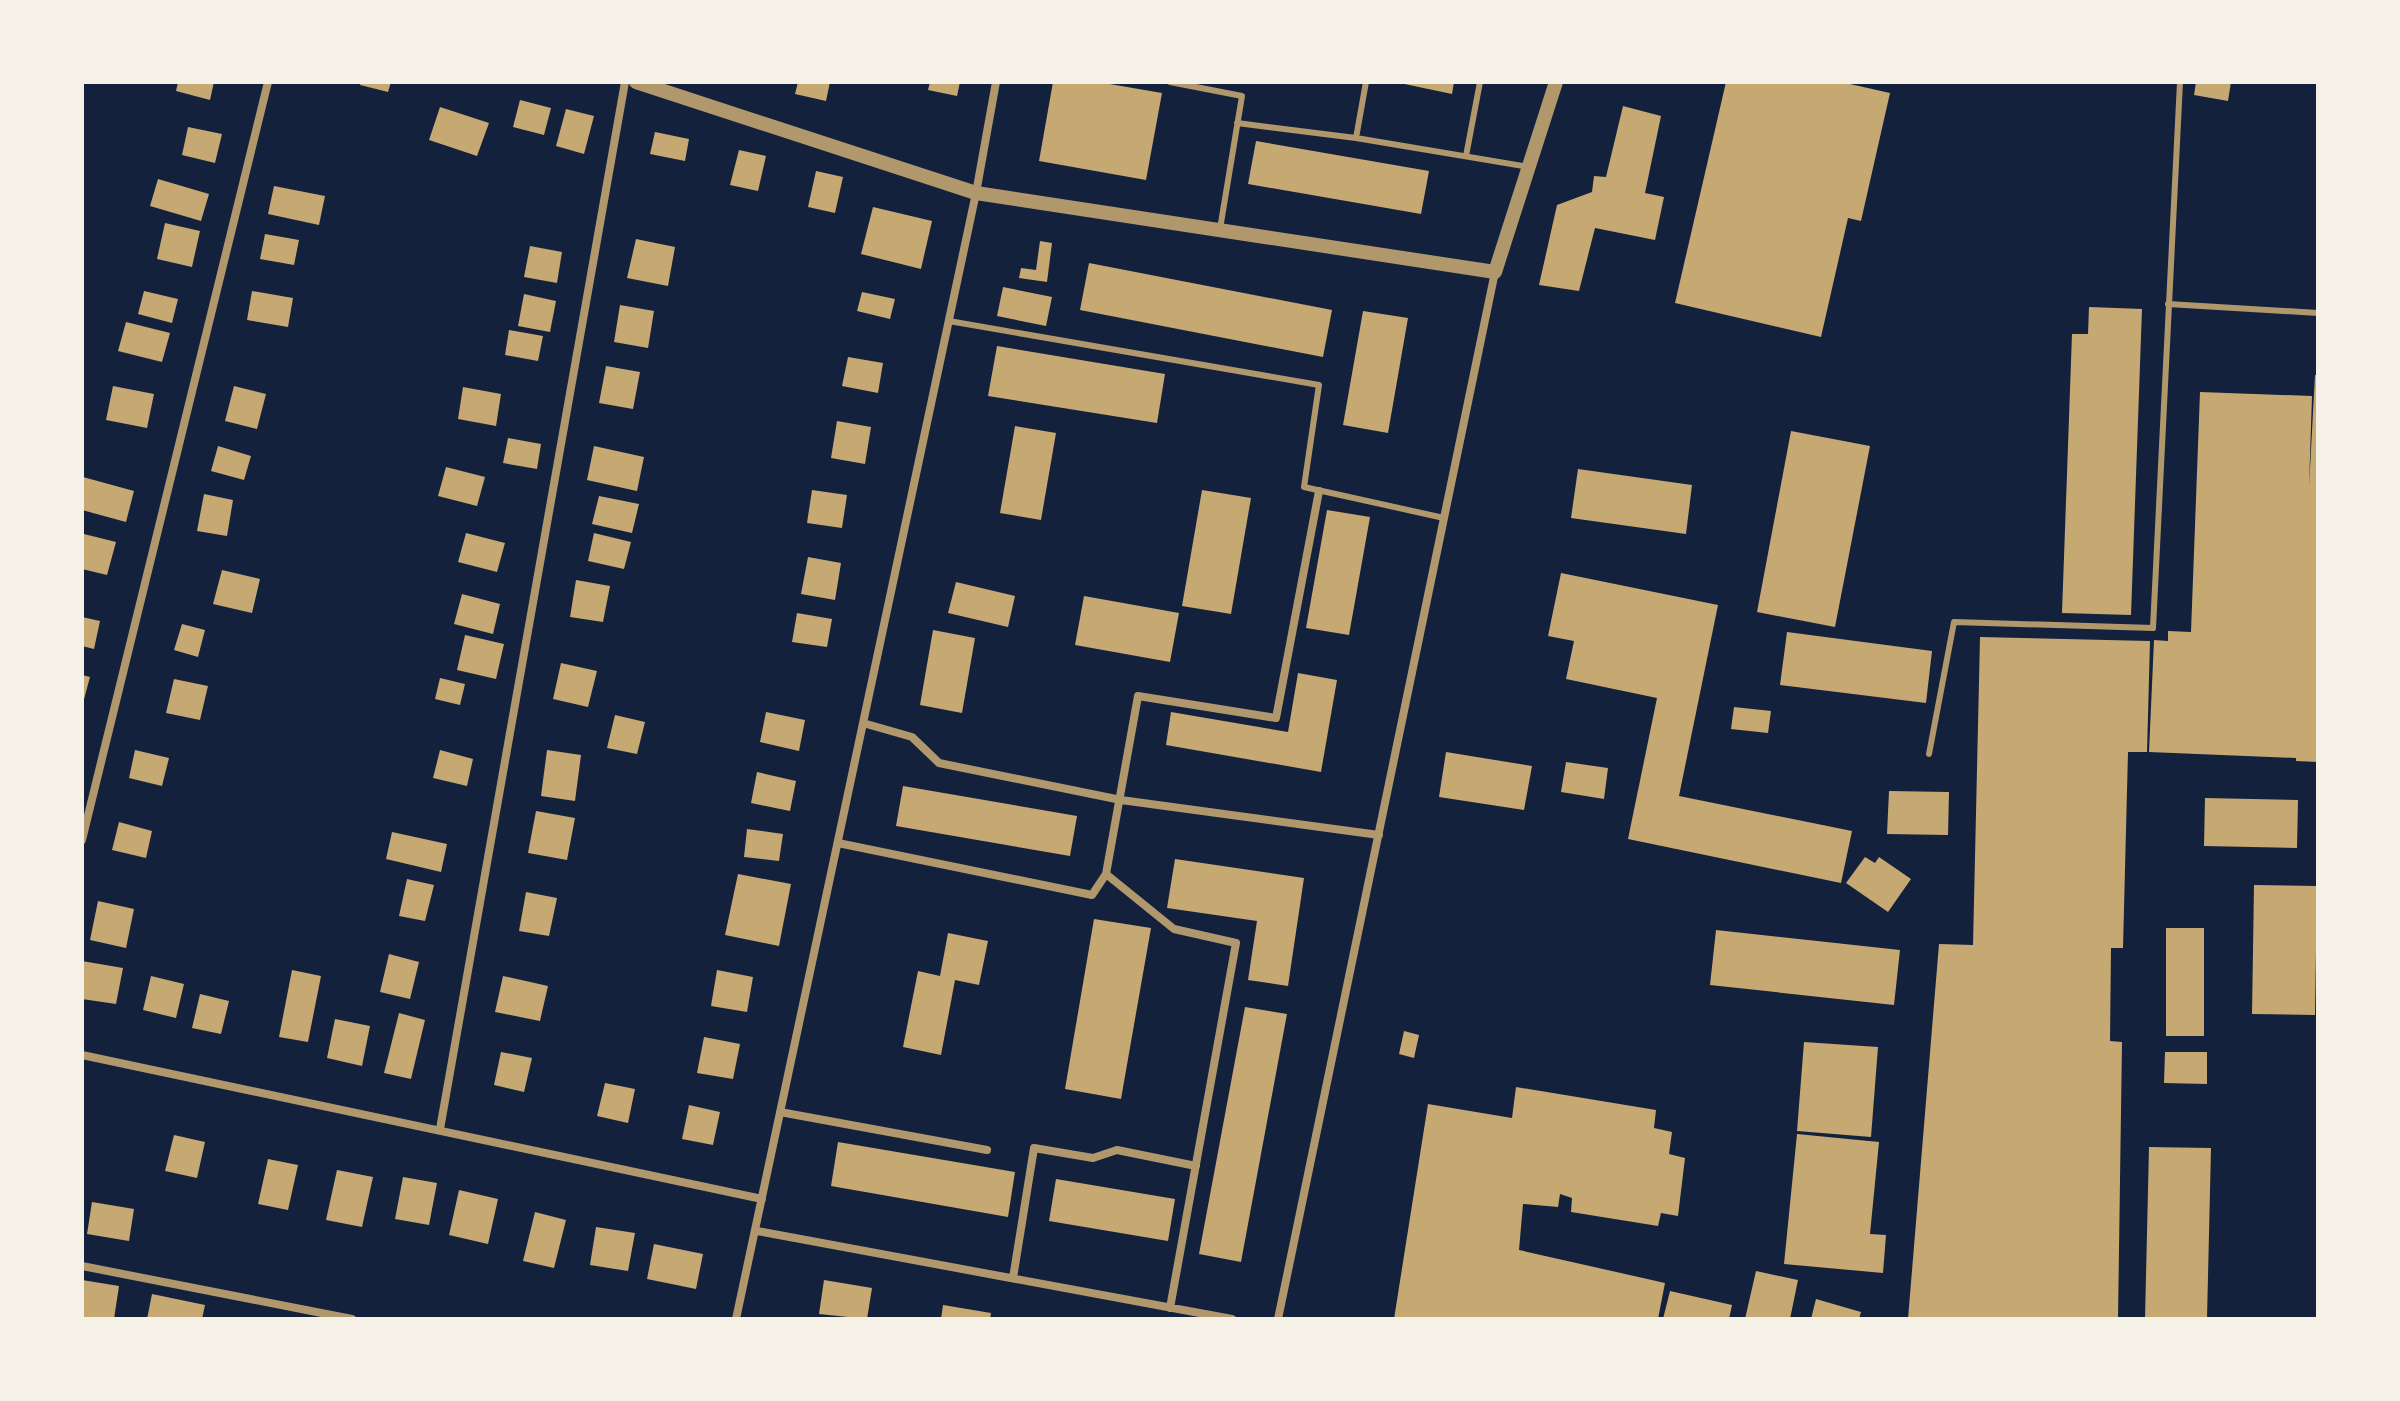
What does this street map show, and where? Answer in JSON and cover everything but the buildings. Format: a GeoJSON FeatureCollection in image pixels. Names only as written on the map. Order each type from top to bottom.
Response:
{"type":"FeatureCollection","features":[{"type":"Feature","properties":{"kind":"street"},"geometry":{"type":"LineString","coordinates":[[82,840],[268,82]]}},
{"type":"Feature","properties":{"kind":"street"},"geometry":{"type":"LineString","coordinates":[[440,1129],[625,82]]}},
{"type":"Feature","properties":{"kind":"street"},"geometry":{"type":"LineString","coordinates":[[636,82],[976,193],[1495,272]]}},
{"type":"Feature","properties":{"kind":"street"},"geometry":{"type":"LineString","coordinates":[[736,1319],[976,193],[996,82]]}},
{"type":"Feature","properties":{"kind":"street"},"geometry":{"type":"LineString","coordinates":[[1278,1319],[1495,272],[1556,82]]}},
{"type":"Feature","properties":{"kind":"street"},"geometry":{"type":"LineString","coordinates":[[838,843],[1092,895],[1106,874],[1138,696],[1276,718],[1319,491]]}},
{"type":"Feature","properties":{"kind":"street"},"geometry":{"type":"LineString","coordinates":[[863,723],[912,737],[939,763],[1121,800],[1379,835]]}},
{"type":"Feature","properties":{"kind":"street"},"geometry":{"type":"LineString","coordinates":[[1106,874],[1174,929],[1236,943],[1170,1308]]}},
{"type":"Feature","properties":{"kind":"street"},"geometry":{"type":"LineString","coordinates":[[82,1055],[762,1199]]}},
{"type":"Feature","properties":{"kind":"street"},"geometry":{"type":"LineString","coordinates":[[780,1112],[987,1150]]}},
{"type":"Feature","properties":{"kind":"street"},"geometry":{"type":"LineString","coordinates":[[1013,1278],[1034,1148],[1093,1158],[1117,1150],[1196,1166]]}},
{"type":"Feature","properties":{"kind":"street"},"geometry":{"type":"LineString","coordinates":[[757,1231],[1232,1319]]}},
{"type":"Feature","properties":{"kind":"street"},"geometry":{"type":"LineString","coordinates":[[82,1266],[352,1319]]}},
{"type":"Feature","properties":{"kind":"lane"},"geometry":{"type":"LineString","coordinates":[[1170,82],[1242,96],[1220,230]]}},
{"type":"Feature","properties":{"kind":"lane"},"geometry":{"type":"LineString","coordinates":[[1356,138],[1366,82]]}},
{"type":"Feature","properties":{"kind":"lane"},"geometry":{"type":"LineString","coordinates":[[1466,156],[1480,82]]}},
{"type":"Feature","properties":{"kind":"lane"},"geometry":{"type":"LineString","coordinates":[[1929,754],[1954,622],[2153,628],[2180,82]]}},
{"type":"Feature","properties":{"kind":"lane"},"geometry":{"type":"LineString","coordinates":[[1237,123],[1356,138],[1529,167]]}},
{"type":"Feature","properties":{"kind":"lane"},"geometry":{"type":"LineString","coordinates":[[2168,304],[2318,313]]}},
{"type":"Feature","properties":{"kind":"lane"},"geometry":{"type":"LineString","coordinates":[[949,321],[1319,385],[1304,487],[1444,518]]}}]}
